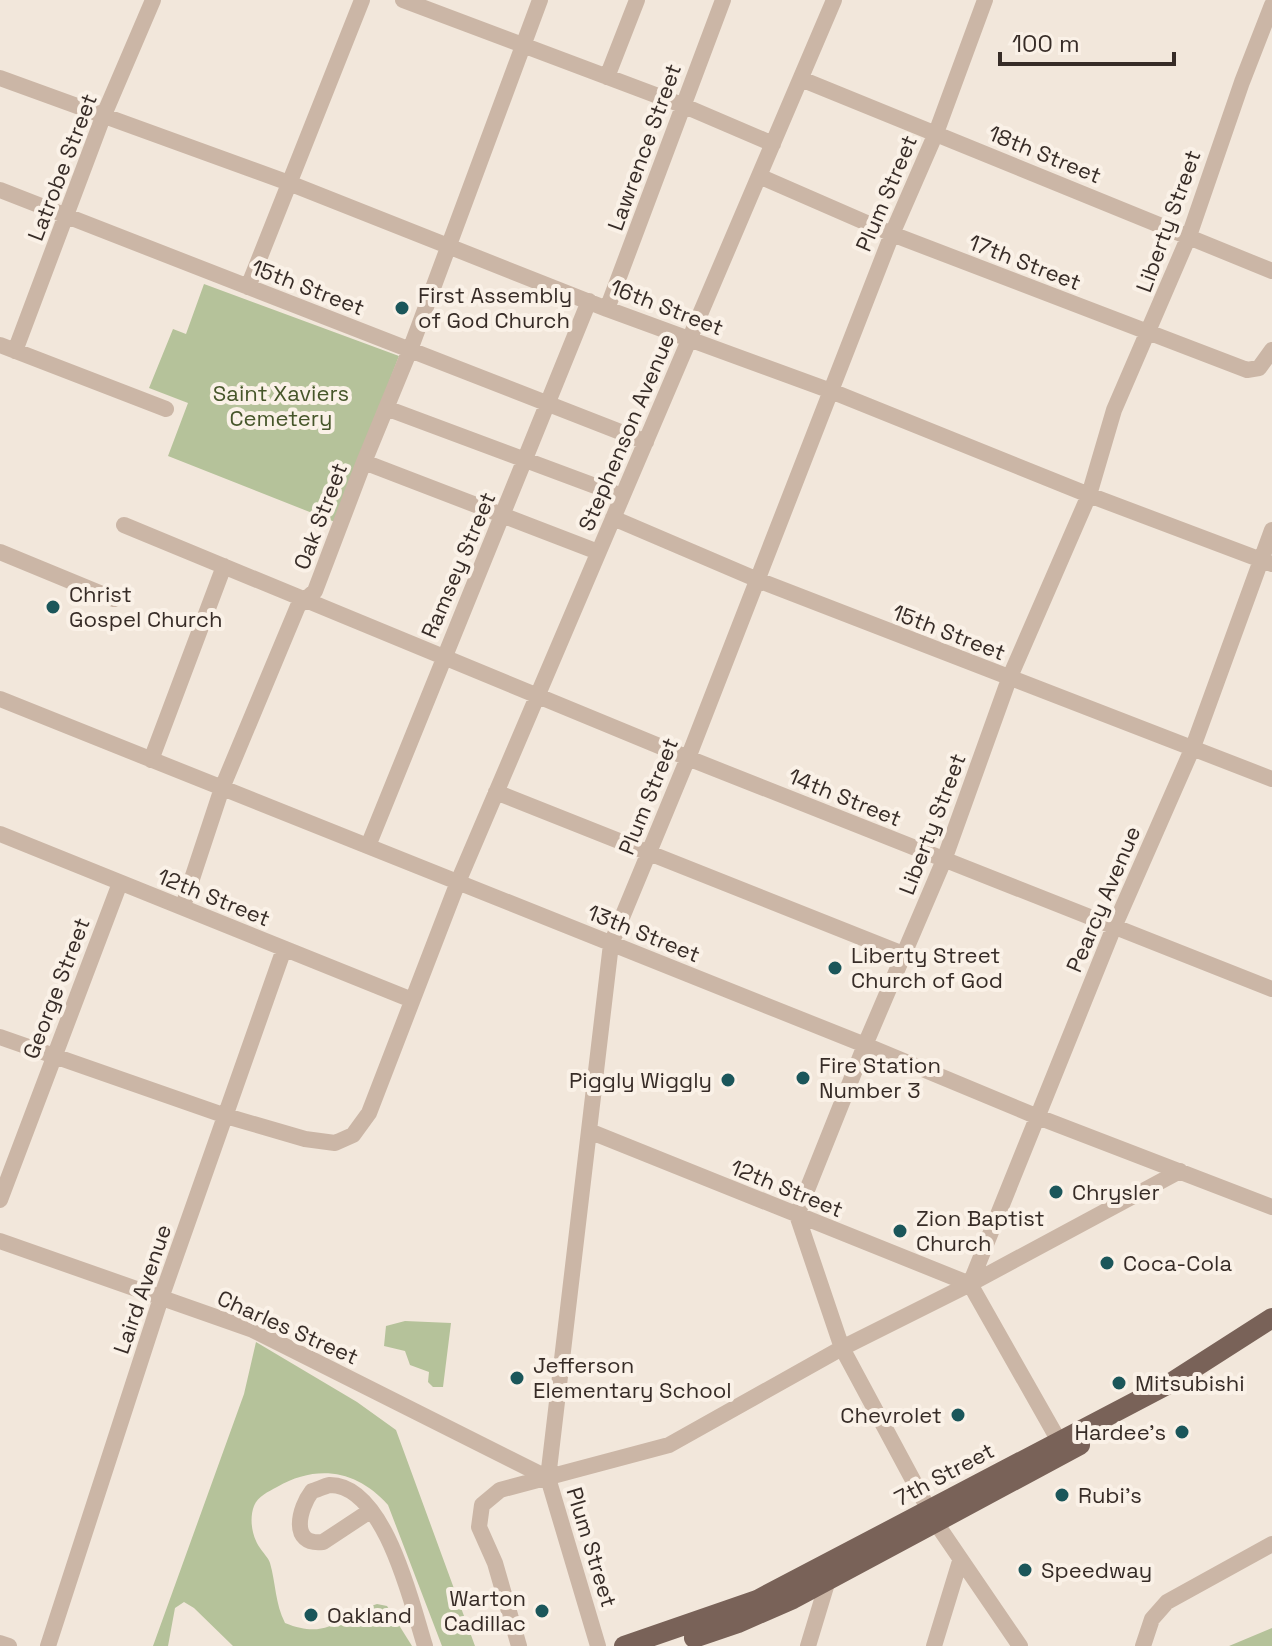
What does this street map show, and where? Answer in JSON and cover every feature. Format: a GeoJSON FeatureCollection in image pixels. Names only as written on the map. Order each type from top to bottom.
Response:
{"type":"FeatureCollection","features":[{"type":"Feature","properties":{"kind":"main road","name":"7th Street"},"geometry":{"type":"LineString","coordinates":[[667,1646],[763,1613],[828,1580],[1059,1441],[1169,1384],[1272,1318]]}},
{"type":"Feature","properties":{"kind":"main road","name":"7th Street"},"geometry":{"type":"LineString","coordinates":[[624,1646],[698,1634],[757,1600],[932,1516],[1202,1379],[1272,1333]]}},
{"type":"Feature","properties":{"kind":"street","name":"Latrobe Street"},"geometry":{"type":"LineString","coordinates":[[8,348],[67,216],[103,117],[153,0]]}},
{"type":"Feature","properties":{"kind":"street"},"geometry":{"type":"LineString","coordinates":[[248,287],[362,0]]}},
{"type":"Feature","properties":{"kind":"street"},"geometry":{"type":"LineString","coordinates":[[403,0],[682,105],[773,144]]}},
{"type":"Feature","properties":{"kind":"street","name":"Oak Street"},"geometry":{"type":"LineString","coordinates":[[183,906],[222,788],[298,606],[315,591],[410,350],[540,0]]}},
{"type":"Feature","properties":{"kind":"street"},"geometry":{"type":"LineString","coordinates":[[607,77],[637,0]]}},
{"type":"Feature","properties":{"kind":"street","name":"Lawrence Street"},"geometry":{"type":"LineString","coordinates":[[607,309],[723,0]]}},
{"type":"Feature","properties":{"kind":"street","name":"Stephenson Avenue"},"geometry":{"type":"LineString","coordinates":[[226,1116],[305,1139],[335,1143],[353,1135],[369,1113],[458,882],[834,0]]}},
{"type":"Feature","properties":{"kind":"street","name":"Plum Street"},"geometry":{"type":"LineString","coordinates":[[598,1646],[548,1478],[611,944],[688,758],[892,234],[936,133],[985,0]]}},
{"type":"Feature","properties":{"kind":"street","name":"Liberty Street"},"geometry":{"type":"LineString","coordinates":[[797,1215],[944,860],[1009,679],[1089,495],[1114,410],[1189,236],[1272,5]]}},
{"type":"Feature","properties":{"kind":"street","name":"16th Street"},"geometry":{"type":"LineString","coordinates":[[0,78],[289,183],[607,309],[831,391],[1089,495],[1266,561]]}},
{"type":"Feature","properties":{"kind":"street","name":"18th Street"},"geometry":{"type":"LineString","coordinates":[[801,79],[1272,271]]}},
{"type":"Feature","properties":{"kind":"street","name":"17th Street"},"geometry":{"type":"LineString","coordinates":[[759,176],[892,234],[1247,370],[1259,368],[1272,350]]}},
{"type":"Feature","properties":{"kind":"street","name":"15th Street"},"geometry":{"type":"LineString","coordinates":[[0,190],[646,442]]}},
{"type":"Feature","properties":{"kind":"street","name":"Ramsey Street"},"geometry":{"type":"LineString","coordinates":[[368,846],[589,301]]}},
{"type":"Feature","properties":{"kind":"street"},"geometry":{"type":"LineString","coordinates":[[8,348],[166,409]]}},
{"type":"Feature","properties":{"kind":"street"},"geometry":{"type":"LineString","coordinates":[[386,408],[622,496]]}},
{"type":"Feature","properties":{"kind":"street"},"geometry":{"type":"LineString","coordinates":[[364,462],[598,552]]}},
{"type":"Feature","properties":{"kind":"street","name":"15th Street"},"geometry":{"type":"LineString","coordinates":[[613,518],[758,580],[1272,779]]}},
{"type":"Feature","properties":{"kind":"street","name":"14th Street"},"geometry":{"type":"LineString","coordinates":[[124,525],[688,758],[1272,989]]}},
{"type":"Feature","properties":{"kind":"street","name":"Pearcy Avenue"},"geometry":{"type":"LineString","coordinates":[[970,1284],[1114,927],[1193,747],[1266,561],[1272,530]]}},
{"type":"Feature","properties":{"kind":"street"},"geometry":{"type":"LineString","coordinates":[[0,552],[114,599]]}},
{"type":"Feature","properties":{"kind":"street"},"geometry":{"type":"LineString","coordinates":[[151,760],[224,566]]}},
{"type":"Feature","properties":{"kind":"street","name":"13th Street"},"geometry":{"type":"LineString","coordinates":[[0,699],[1038,1117],[1272,1207]]}},
{"type":"Feature","properties":{"kind":"street"},"geometry":{"type":"LineString","coordinates":[[496,792],[903,954]]}},
{"type":"Feature","properties":{"kind":"street","name":"12th Street"},"geometry":{"type":"LineString","coordinates":[[0,834],[412,1000]]}},
{"type":"Feature","properties":{"kind":"street","name":"George Street"},"geometry":{"type":"LineString","coordinates":[[0,1200],[120,883]]}},
{"type":"Feature","properties":{"kind":"street","name":"Laird Avenue"},"geometry":{"type":"LineString","coordinates":[[48,1646],[161,1298],[284,949]]}},
{"type":"Feature","properties":{"kind":"street"},"geometry":{"type":"LineString","coordinates":[[0,1037],[226,1116]]}},
{"type":"Feature","properties":{"kind":"street","name":"12th Street"},"geometry":{"type":"LineString","coordinates":[[589,1131],[970,1284]]}},
{"type":"Feature","properties":{"kind":"street"},"geometry":{"type":"LineString","coordinates":[[519,1646],[495,1563],[479,1527],[482,1505],[500,1490],[669,1445],[842,1348],[970,1284],[1180,1171]]}},
{"type":"Feature","properties":{"kind":"street"},"geometry":{"type":"LineString","coordinates":[[797,1215],[842,1348],[932,1516],[1020,1646]]}},
{"type":"Feature","properties":{"kind":"street","name":"Charles Street"},"geometry":{"type":"LineString","coordinates":[[0,1241],[253,1330],[548,1478]]}},
{"type":"Feature","properties":{"kind":"street"},"geometry":{"type":"LineString","coordinates":[[970,1284],[1059,1441]]}},
{"type":"Feature","properties":{"kind":"street"},"geometry":{"type":"LineString","coordinates":[[370,1511],[381,1523],[402,1570],[425,1646]]}},
{"type":"Feature","properties":{"kind":"street"},"geometry":{"type":"LineString","coordinates":[[1143,1646],[1152,1619],[1167,1602],[1272,1544]]}},
{"type":"Feature","properties":{"kind":"street"},"geometry":{"type":"LineString","coordinates":[[934,1646],[960,1561]]}},
{"type":"Feature","properties":{"kind":"street"},"geometry":{"type":"LineString","coordinates":[[808,1646],[828,1580]]}},
{"type":"Feature","properties":{"kind":"street"},"geometry":{"type":"LineString","coordinates":[[0,1643],[9,1646]]}},
{"type":"Feature","properties":{"kind":"green space","name":"Saint Xaviers Cemetery"},"geometry":{"type":"Polygon","coordinates":[[[204,284],[399,356],[335,522],[168,456],[188,403],[149,388],[173,329],[186,334],[204,284]]]}},
{"type":"Feature","properties":{"kind":"green space"},"geometry":{"type":"Polygon","coordinates":[[[405,1321],[451,1323],[443,1387],[433,1387],[428,1382],[429,1372],[410,1365],[405,1351],[384,1346],[386,1326],[405,1321]]]}},
{"type":"Feature","properties":{"kind":"green space"},"geometry":{"type":"Polygon","coordinates":[[[256,1342],[357,1402],[396,1430],[475,1646],[442,1646],[388,1505],[363,1484],[336,1474],[322,1473],[292,1480],[270,1491],[258,1500],[252,1511],[253,1533],[270,1563],[285,1623],[300,1628],[324,1628],[377,1604],[387,1606],[412,1646],[233,1646],[184,1602],[175,1608],[168,1646],[153,1646],[244,1394],[256,1342]]]}},
{"type":"Feature","properties":{"kind":"green space"},"geometry":{"type":"Polygon","coordinates":[[[1272,1628],[1272,1646],[1229,1646],[1272,1628]]]}},
{"type":"Feature","properties":{"kind":"place","name":"First Assembly of God Church"},"geometry":{"type":"Point","coordinates":[402,308]}},
{"type":"Feature","properties":{"kind":"place","name":"Christ Gospel Church"},"geometry":{"type":"Point","coordinates":[53,607]}},
{"type":"Feature","properties":{"kind":"place","name":"Liberty Street Church of God"},"geometry":{"type":"Point","coordinates":[835,968]}},
{"type":"Feature","properties":{"kind":"place","name":"Fire Station Number 3"},"geometry":{"type":"Point","coordinates":[803,1078]}},
{"type":"Feature","properties":{"kind":"place","name":"Piggly Wiggly"},"geometry":{"type":"Point","coordinates":[728,1080]}},
{"type":"Feature","properties":{"kind":"place","name":"Chrysler"},"geometry":{"type":"Point","coordinates":[1056,1192]}},
{"type":"Feature","properties":{"kind":"place","name":"Zion Baptist Church"},"geometry":{"type":"Point","coordinates":[900,1231]}},
{"type":"Feature","properties":{"kind":"place","name":"Coca-Cola"},"geometry":{"type":"Point","coordinates":[1107,1263]}},
{"type":"Feature","properties":{"kind":"place","name":"Jefferson Elementary School"},"geometry":{"type":"Point","coordinates":[517,1378]}},
{"type":"Feature","properties":{"kind":"place","name":"Mitsubishi"},"geometry":{"type":"Point","coordinates":[1119,1383]}},
{"type":"Feature","properties":{"kind":"place","name":"Chevrolet"},"geometry":{"type":"Point","coordinates":[958,1415]}},
{"type":"Feature","properties":{"kind":"place","name":"Hardee's"},"geometry":{"type":"Point","coordinates":[1182,1432]}},
{"type":"Feature","properties":{"kind":"place","name":"Rubi's"},"geometry":{"type":"Point","coordinates":[1062,1495]}},
{"type":"Feature","properties":{"kind":"place","name":"Speedway"},"geometry":{"type":"Point","coordinates":[1025,1570]}},
{"type":"Feature","properties":{"kind":"place","name":"Warton Cadillac"},"geometry":{"type":"Point","coordinates":[542,1611]}},
{"type":"Feature","properties":{"kind":"place","name":"Oakland"},"geometry":{"type":"Point","coordinates":[311,1615]}}]}
